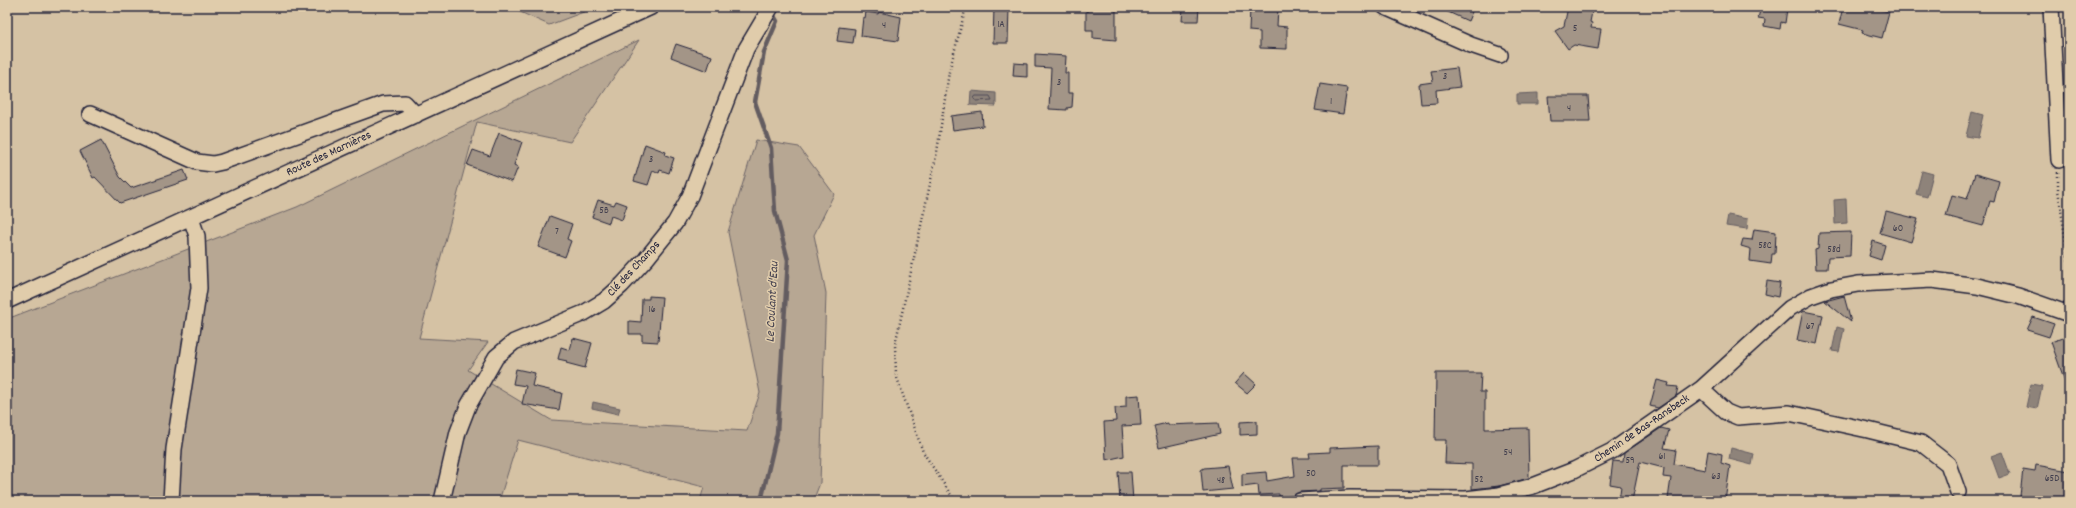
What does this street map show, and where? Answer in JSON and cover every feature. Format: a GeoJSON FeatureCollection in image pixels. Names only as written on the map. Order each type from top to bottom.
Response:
{"type":"FeatureCollection","features":[{"type":"Feature","properties":{"kind":"street","name":"Route des Marnières"},"geometry":{"type":"LineString","coordinates":[[7,301],[651,7]]}},
{"type":"Feature","properties":{"kind":"street","name":"Clé des Champs"},"geometry":{"type":"LineString","coordinates":[[442,501],[458,432],[468,406],[496,357],[514,342],[584,313],[604,301],[622,285],[646,259],[675,223],[690,196],[746,49],[771,7]]}},
{"type":"Feature","properties":{"kind":"street"},"geometry":{"type":"LineString","coordinates":[[1385,7],[1471,46],[1500,55]]}},
{"type":"Feature","properties":{"kind":"street"},"geometry":{"type":"LineString","coordinates":[[2051,7],[2059,160]]}},
{"type":"Feature","properties":{"kind":"street"},"geometry":{"type":"LineString","coordinates":[[90,114],[197,162],[213,164],[383,104],[405,104],[416,115]]}},
{"type":"Feature","properties":{"kind":"street"},"geometry":{"type":"LineString","coordinates":[[171,501],[174,449],[199,288],[197,236],[191,218]]}},
{"type":"Feature","properties":{"kind":"street","name":"Chemin de Bas-Ransbeck"},"geometry":{"type":"LineString","coordinates":[[1300,501],[1356,498],[1466,499],[1516,492],[1593,461],[1618,446],[1701,389],[1790,308],[1811,296],[1831,289],[1858,284],[1932,280],[1977,286],[2012,294],[2069,314]]}},
{"type":"Feature","properties":{"kind":"street","name":"Chemin de Bas-Ransbeck"},"geometry":{"type":"LineString","coordinates":[[1701,389],[1726,412],[1738,417],[1789,413],[1921,443],[1948,464],[1958,492]]}},
{"type":"Feature","properties":{"kind":"path"},"geometry":{"type":"LineString","coordinates":[[955,501],[923,452],[896,375],[895,344],[937,152],[949,72],[966,7]]}},
{"type":"Feature","properties":{"kind":"path"},"geometry":{"type":"LineString","coordinates":[[2059,160],[2058,190],[2069,263]]}},
{"type":"Feature","properties":{"kind":"shaded area"},"geometry":{"type":"Polygon","coordinates":[[[509,7],[597,7],[549,25],[509,7]]]}},
{"type":"Feature","properties":{"kind":"shaded area"},"geometry":{"type":"Polygon","coordinates":[[[639,40],[570,142],[477,122],[419,338],[488,342],[468,370],[551,420],[747,431],[760,393],[728,232],[756,140],[799,147],[834,194],[814,235],[826,293],[820,483],[813,501],[700,501],[704,487],[518,440],[499,501],[7,501],[7,319],[297,207],[639,40]]]}},
{"type":"Feature","properties":{"kind":"water"},"geometry":{"type":"Polygon","coordinates":[[[971,91],[996,93],[996,106],[970,105],[971,91]]]}},
{"type":"Feature","properties":{"kind":"water"},"geometry":{"type":"Polygon","coordinates":[[[1538,93],[1538,104],[1517,104],[1517,94],[1538,93]]]}},
{"type":"Feature","properties":{"kind":"water"},"geometry":{"type":"Polygon","coordinates":[[[1972,112],[1983,115],[1978,138],[1966,136],[1972,112]]]}},
{"type":"Feature","properties":{"kind":"water"},"geometry":{"type":"Polygon","coordinates":[[[1922,171],[1933,174],[1927,197],[1916,194],[1922,171]]]}},
{"type":"Feature","properties":{"kind":"water"},"geometry":{"type":"Polygon","coordinates":[[[1846,199],[1847,223],[1835,224],[1834,200],[1846,199]]]}},
{"type":"Feature","properties":{"kind":"water"},"geometry":{"type":"Polygon","coordinates":[[[1728,215],[1748,219],[1747,229],[1726,226],[1728,215]]]}},
{"type":"Feature","properties":{"kind":"water"},"geometry":{"type":"Polygon","coordinates":[[[1837,327],[1844,329],[1839,352],[1832,351],[1837,327]]]}},
{"type":"Feature","properties":{"kind":"water"},"geometry":{"type":"Polygon","coordinates":[[[2031,384],[2042,386],[2037,409],[2026,407],[2031,384]]]}},
{"type":"Feature","properties":{"kind":"water"},"geometry":{"type":"Polygon","coordinates":[[[593,402],[620,408],[618,414],[592,408],[593,402]]]}},
{"type":"Feature","properties":{"kind":"water"},"geometry":{"type":"Polygon","coordinates":[[[1731,448],[1754,454],[1752,465],[1729,459],[1731,448]]]}},
{"type":"Feature","properties":{"kind":"water"},"geometry":{"type":"Polygon","coordinates":[[[2002,452],[2010,474],[1999,478],[1991,456],[2002,452]]]}},
{"type":"Feature","properties":{"kind":"water"},"geometry":{"type":"Polygon","coordinates":[[[1595,496],[1612,498],[1612,501],[1595,501],[1595,496]]]}},
{"type":"Feature","properties":{"kind":"building"},"geometry":{"type":"Polygon","coordinates":[[[994,7],[1009,7],[1008,43],[993,43],[994,7]]]}},
{"type":"Feature","properties":{"kind":"building"},"geometry":{"type":"Polygon","coordinates":[[[1116,7],[1116,40],[1093,38],[1093,30],[1086,30],[1086,11],[1088,11],[1088,8],[1116,7]]]}},
{"type":"Feature","properties":{"kind":"building"},"geometry":{"type":"Polygon","coordinates":[[[1183,7],[1199,7],[1198,21],[1182,21],[1183,7]]]}},
{"type":"Feature","properties":{"kind":"building"},"geometry":{"type":"Polygon","coordinates":[[[1437,7],[1474,7],[1468,21],[1437,7]]]}},
{"type":"Feature","properties":{"kind":"building"},"geometry":{"type":"Polygon","coordinates":[[[1568,7],[1593,7],[1590,22],[1592,23],[1591,28],[1601,29],[1598,49],[1574,45],[1568,49],[1555,31],[1564,26],[1568,7]]]}},
{"type":"Feature","properties":{"kind":"building"},"geometry":{"type":"Polygon","coordinates":[[[1761,7],[1785,7],[1784,9],[1787,9],[1785,23],[1781,22],[1780,29],[1764,26],[1765,19],[1758,18],[1761,7]]]}},
{"type":"Feature","properties":{"kind":"building"},"geometry":{"type":"Polygon","coordinates":[[[1843,7],[1871,7],[1889,12],[1882,38],[1862,33],[1863,30],[1839,24],[1843,7]]]}},
{"type":"Feature","properties":{"kind":"building"},"geometry":{"type":"Polygon","coordinates":[[[1250,8],[1278,8],[1277,26],[1287,27],[1287,49],[1260,48],[1260,32],[1249,31],[1250,8]]]}},
{"type":"Feature","properties":{"kind":"building"},"geometry":{"type":"Polygon","coordinates":[[[866,12],[878,14],[879,12],[901,17],[898,41],[861,36],[863,17],[865,18],[866,12]]]}},
{"type":"Feature","properties":{"kind":"building"},"geometry":{"type":"Polygon","coordinates":[[[839,27],[855,29],[853,43],[837,41],[839,27]]]}},
{"type":"Feature","properties":{"kind":"building"},"geometry":{"type":"Polygon","coordinates":[[[676,44],[712,56],[707,71],[671,57],[676,44]]]}},
{"type":"Feature","properties":{"kind":"building"},"geometry":{"type":"Polygon","coordinates":[[[1035,54],[1066,56],[1065,73],[1068,73],[1068,93],[1073,93],[1072,107],[1067,108],[1067,110],[1049,109],[1051,68],[1035,67],[1035,54]]]}},
{"type":"Feature","properties":{"kind":"building"},"geometry":{"type":"Polygon","coordinates":[[[1014,63],[1027,64],[1027,77],[1013,76],[1014,63]]]}},
{"type":"Feature","properties":{"kind":"building"},"geometry":{"type":"Polygon","coordinates":[[[1457,68],[1460,87],[1436,90],[1437,103],[1421,104],[1419,84],[1433,82],[1431,71],[1457,68]]]}},
{"type":"Feature","properties":{"kind":"building"},"geometry":{"type":"Polygon","coordinates":[[[1320,84],[1347,88],[1343,114],[1315,110],[1320,84]]]}},
{"type":"Feature","properties":{"kind":"building"},"geometry":{"type":"Polygon","coordinates":[[[1548,96],[1588,96],[1590,121],[1550,121],[1548,96]]]}},
{"type":"Feature","properties":{"kind":"building"},"geometry":{"type":"Polygon","coordinates":[[[982,112],[983,126],[953,130],[951,116],[982,112]]]}},
{"type":"Feature","properties":{"kind":"building"},"geometry":{"type":"Polygon","coordinates":[[[499,133],[522,142],[514,165],[518,167],[512,182],[467,165],[473,150],[490,156],[499,133]]]}},
{"type":"Feature","properties":{"kind":"building"},"geometry":{"type":"Polygon","coordinates":[[[101,140],[120,177],[131,188],[184,170],[188,180],[120,203],[95,177],[93,178],[80,151],[101,140]]]}},
{"type":"Feature","properties":{"kind":"building"},"geometry":{"type":"Polygon","coordinates":[[[645,144],[666,152],[665,155],[674,158],[669,173],[660,170],[659,173],[653,170],[648,185],[634,181],[645,144]]]}},
{"type":"Feature","properties":{"kind":"building"},"geometry":{"type":"Polygon","coordinates":[[[1975,174],[1999,181],[1994,202],[1990,201],[1983,226],[1946,216],[1952,195],[1967,199],[1975,174]]]}},
{"type":"Feature","properties":{"kind":"building"},"geometry":{"type":"Polygon","coordinates":[[[598,200],[614,205],[616,201],[627,205],[622,220],[611,216],[609,223],[592,217],[598,200]]]}},
{"type":"Feature","properties":{"kind":"building"},"geometry":{"type":"Polygon","coordinates":[[[1886,211],[1918,219],[1911,242],[1880,233],[1886,211]]]}},
{"type":"Feature","properties":{"kind":"building"},"geometry":{"type":"Polygon","coordinates":[[[550,216],[572,224],[567,239],[571,241],[565,257],[538,247],[550,216]]]}},
{"type":"Feature","properties":{"kind":"building"},"geometry":{"type":"Polygon","coordinates":[[[1754,229],[1776,232],[1775,254],[1772,254],[1771,264],[1750,261],[1751,249],[1741,246],[1743,239],[1752,240],[1754,229]]]}},
{"type":"Feature","properties":{"kind":"building"},"geometry":{"type":"Polygon","coordinates":[[[1851,232],[1850,256],[1828,257],[1827,269],[1816,269],[1815,250],[1818,249],[1819,233],[1851,232]]]}},
{"type":"Feature","properties":{"kind":"building"},"geometry":{"type":"Polygon","coordinates":[[[1873,241],[1885,245],[1881,260],[1869,256],[1873,241]]]}},
{"type":"Feature","properties":{"kind":"building"},"geometry":{"type":"Polygon","coordinates":[[[1767,281],[1780,283],[1778,297],[1765,294],[1767,281]]]}},
{"type":"Feature","properties":{"kind":"building"},"geometry":{"type":"Polygon","coordinates":[[[649,296],[662,297],[658,342],[642,341],[642,334],[629,334],[629,321],[641,322],[642,299],[649,299],[649,296]]]}},
{"type":"Feature","properties":{"kind":"building"},"geometry":{"type":"Polygon","coordinates":[[[1844,296],[1851,322],[1825,301],[1844,296]]]}},
{"type":"Feature","properties":{"kind":"building"},"geometry":{"type":"Polygon","coordinates":[[[1803,311],[1823,315],[1817,344],[1797,340],[1803,311]]]}},
{"type":"Feature","properties":{"kind":"building"},"geometry":{"type":"Polygon","coordinates":[[[2033,317],[2054,324],[2049,337],[2027,330],[2033,317]]]}},
{"type":"Feature","properties":{"kind":"building"},"geometry":{"type":"Polygon","coordinates":[[[2065,337],[2069,348],[2069,387],[2067,387],[2051,342],[2065,337]]]}},
{"type":"Feature","properties":{"kind":"building"},"geometry":{"type":"Polygon","coordinates":[[[573,338],[592,343],[585,368],[566,363],[567,361],[558,359],[561,347],[570,350],[573,338]]]}},
{"type":"Feature","properties":{"kind":"building"},"geometry":{"type":"Polygon","coordinates":[[[516,369],[535,373],[532,386],[562,393],[559,410],[522,404],[526,386],[513,384],[516,369]]]}},
{"type":"Feature","properties":{"kind":"building"},"geometry":{"type":"Polygon","coordinates":[[[1244,373],[1256,384],[1247,393],[1235,383],[1244,373]]]}},
{"type":"Feature","properties":{"kind":"building"},"geometry":{"type":"Polygon","coordinates":[[[1436,373],[1481,373],[1480,392],[1485,392],[1485,429],[1528,428],[1529,478],[1499,486],[1472,489],[1472,464],[1445,463],[1446,440],[1435,440],[1436,373]]]}},
{"type":"Feature","properties":{"kind":"building"},"geometry":{"type":"Polygon","coordinates":[[[1657,380],[1669,383],[1668,386],[1678,387],[1676,396],[1658,408],[1650,406],[1657,380]]]}},
{"type":"Feature","properties":{"kind":"building"},"geometry":{"type":"Polygon","coordinates":[[[1139,395],[1141,425],[1122,426],[1124,456],[1106,460],[1104,422],[1116,421],[1115,408],[1126,407],[1126,396],[1139,395]]]}},
{"type":"Feature","properties":{"kind":"building"},"geometry":{"type":"Polygon","coordinates":[[[1257,421],[1257,434],[1240,435],[1240,422],[1257,421]]]}},
{"type":"Feature","properties":{"kind":"building"},"geometry":{"type":"Polygon","coordinates":[[[1168,423],[1168,425],[1218,423],[1220,434],[1159,448],[1154,426],[1168,423]]]}},
{"type":"Feature","properties":{"kind":"building"},"geometry":{"type":"Polygon","coordinates":[[[1661,428],[1669,430],[1664,448],[1676,450],[1674,464],[1705,470],[1708,451],[1722,454],[1721,463],[1730,466],[1725,501],[1685,501],[1668,499],[1671,478],[1663,477],[1664,468],[1640,462],[1632,501],[1619,501],[1621,486],[1610,484],[1613,461],[1623,462],[1624,453],[1661,428]]]}},
{"type":"Feature","properties":{"kind":"building"},"geometry":{"type":"Polygon","coordinates":[[[1378,446],[1378,465],[1344,465],[1344,488],[1320,489],[1320,491],[1299,492],[1293,496],[1279,497],[1279,494],[1259,495],[1258,485],[1242,487],[1242,474],[1266,472],[1267,481],[1295,476],[1293,458],[1310,458],[1309,453],[1330,452],[1330,448],[1378,446]]]}},
{"type":"Feature","properties":{"kind":"building"},"geometry":{"type":"Polygon","coordinates":[[[2036,465],[2069,471],[2069,492],[2066,491],[2065,501],[2031,501],[2032,498],[2020,496],[2023,469],[2035,471],[2036,465]]]}},
{"type":"Feature","properties":{"kind":"building"},"geometry":{"type":"Polygon","coordinates":[[[1228,466],[1233,489],[1203,492],[1201,470],[1204,468],[1228,466]]]}},
{"type":"Feature","properties":{"kind":"building"},"geometry":{"type":"Polygon","coordinates":[[[1118,472],[1131,472],[1133,501],[1120,501],[1118,472]]]}},
{"type":"Feature","properties":{"kind":"waterway","name":"Le Coulant d'Eau"},"geometry":{"type":"LineString","coordinates":[[761,501],[777,433],[788,260],[775,211],[771,148],[755,102],[764,52],[777,21],[773,14]]}}]}
